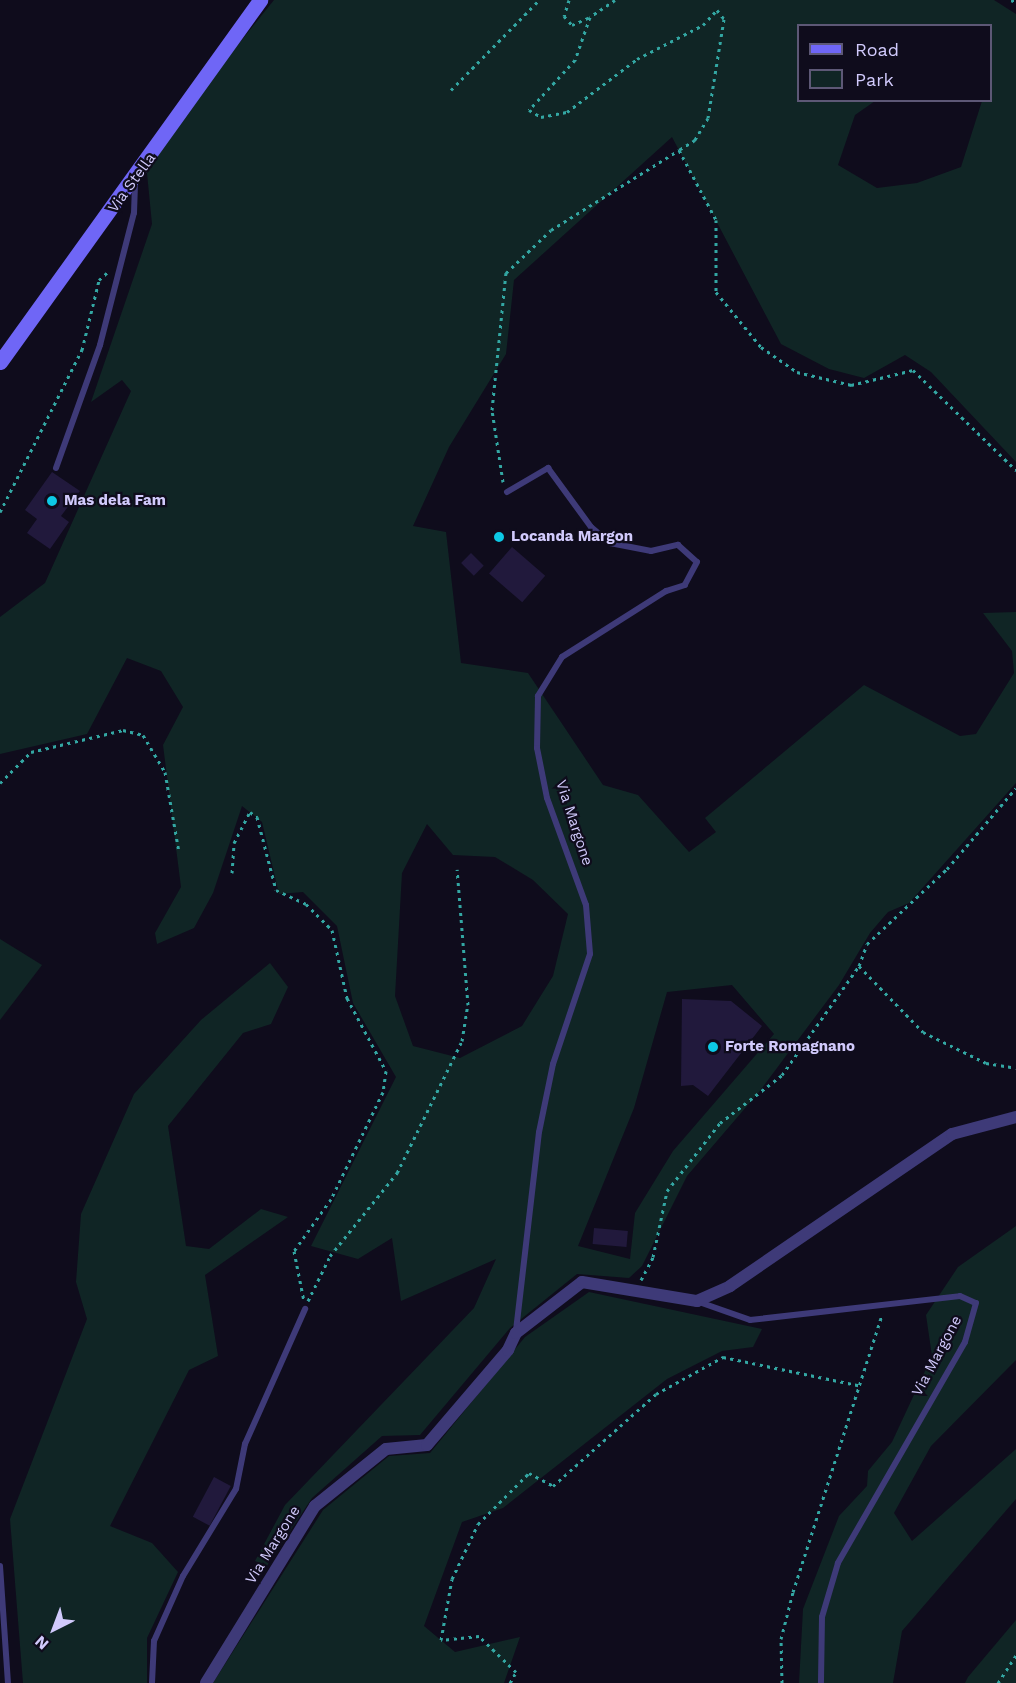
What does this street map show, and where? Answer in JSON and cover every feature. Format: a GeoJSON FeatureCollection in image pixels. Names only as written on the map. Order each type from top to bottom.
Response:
{"type":"FeatureCollection","features":[{"type":"Feature","properties":{"kind":"main road","name":"Via Stella"},"geometry":{"type":"LineString","coordinates":[[0,362],[135,180],[260,0]]}},
{"type":"Feature","properties":{"kind":"street"},"geometry":{"type":"LineString","coordinates":[[697,1301],[730,1286],[952,1134],[1016,1117]]}},
{"type":"Feature","properties":{"kind":"street","name":"Via Margone"},"geometry":{"type":"LineString","coordinates":[[206,1683],[315,1506],[386,1449],[427,1445],[508,1350],[516,1333],[582,1282],[697,1301]]}},
{"type":"Feature","properties":{"kind":"lane"},"geometry":{"type":"LineString","coordinates":[[56,468],[100,345],[117,262],[134,213],[135,180]]}},
{"type":"Feature","properties":{"kind":"lane","name":"Via Margone"},"geometry":{"type":"LineString","coordinates":[[507,492],[548,468],[591,527],[610,543],[651,551],[678,545],[697,562],[685,585],[666,591],[562,657],[538,696],[537,748],[547,798],[586,906],[590,954],[553,1064],[539,1132],[516,1333]]}},
{"type":"Feature","properties":{"kind":"lane","name":"Via Margone"},"geometry":{"type":"LineString","coordinates":[[697,1301],[750,1320],[960,1296],[976,1303],[976,1314],[838,1563],[822,1617],[821,1683]]}},
{"type":"Feature","properties":{"kind":"lane"},"geometry":{"type":"LineString","coordinates":[[152,1683],[154,1641],[183,1576],[236,1489],[245,1444],[305,1309]]}},
{"type":"Feature","properties":{"kind":"lane"},"geometry":{"type":"LineString","coordinates":[[0,1566],[8,1683]]}},
{"type":"Feature","properties":{"kind":"path"},"geometry":{"type":"LineString","coordinates":[[451,90],[539,0]]}},
{"type":"Feature","properties":{"kind":"path"},"geometry":{"type":"LineString","coordinates":[[569,0],[564,16],[572,25],[590,17],[615,0]]}},
{"type":"Feature","properties":{"kind":"path"},"geometry":{"type":"LineString","coordinates":[[1011,0],[1016,2]]}},
{"type":"Feature","properties":{"kind":"path"},"geometry":{"type":"LineString","coordinates":[[507,492],[492,410],[506,273],[551,230],[695,140],[708,118],[724,19],[717,10],[703,25],[637,60],[567,112],[541,117],[529,110],[575,60],[590,17]]}},
{"type":"Feature","properties":{"kind":"path"},"geometry":{"type":"LineString","coordinates":[[680,151],[716,220],[716,292],[761,347],[797,372],[851,385],[913,370],[1016,470]]}},
{"type":"Feature","properties":{"kind":"path"},"geometry":{"type":"LineString","coordinates":[[0,512],[82,350],[99,280],[117,262]]}},
{"type":"Feature","properties":{"kind":"path"},"geometry":{"type":"LineString","coordinates":[[0,783],[31,752],[123,730],[143,735],[165,772],[179,852]]}},
{"type":"Feature","properties":{"kind":"path"},"geometry":{"type":"LineString","coordinates":[[636,1291],[652,1257],[667,1191],[720,1123],[782,1074],[859,966],[867,944],[947,869],[1016,788]]}},
{"type":"Feature","properties":{"kind":"path"},"geometry":{"type":"LineString","coordinates":[[232,873],[234,843],[250,812],[256,817],[261,849],[276,890],[306,904],[332,930],[347,998],[386,1071],[383,1092],[331,1199],[294,1251],[305,1309]]}},
{"type":"Feature","properties":{"kind":"path"},"geometry":{"type":"LineString","coordinates":[[305,1309],[330,1256],[397,1173],[462,1041],[468,1005],[457,869]]}},
{"type":"Feature","properties":{"kind":"path"},"geometry":{"type":"LineString","coordinates":[[859,966],[923,1032],[986,1063],[1016,1068]]}},
{"type":"Feature","properties":{"kind":"path"},"geometry":{"type":"LineString","coordinates":[[782,1683],[781,1639],[793,1592],[862,1386],[884,1306]]}},
{"type":"Feature","properties":{"kind":"path"},"geometry":{"type":"LineString","coordinates":[[510,1683],[516,1672],[479,1636],[441,1640],[452,1579],[478,1524],[529,1473],[553,1486],[656,1394],[723,1357],[862,1386]]}},
{"type":"Feature","properties":{"kind":"path"},"geometry":{"type":"LineString","coordinates":[[998,1683],[1016,1655]]}},
{"type":"Feature","properties":{"kind":"green space"},"geometry":{"type":"Polygon","coordinates":[[[274,0],[994,0],[1016,14],[1016,462],[931,372],[905,355],[864,378],[829,369],[781,344],[672,137],[514,280],[506,354],[449,447],[413,526],[446,532],[461,663],[528,673],[603,785],[638,795],[689,852],[716,832],[705,818],[864,685],[960,736],[976,734],[1014,673],[1012,651],[983,613],[1016,612],[1016,783],[909,903],[888,912],[870,933],[839,985],[759,1092],[687,1176],[642,1266],[629,1278],[577,1274],[510,1328],[420,1435],[382,1436],[312,1498],[267,1566],[255,1561],[285,1505],[474,1308],[496,1259],[401,1301],[392,1238],[358,1259],[311,1246],[396,1077],[353,1003],[337,926],[303,892],[279,894],[262,822],[242,806],[213,893],[194,928],[157,944],[155,933],[181,887],[163,745],[183,707],[161,671],[127,658],[87,734],[0,754],[0,617],[45,583],[131,391],[122,380],[91,402],[152,224],[147,173],[175,123],[274,0]],[[797,24],[797,102],[874,102],[855,115],[838,165],[877,188],[917,183],[961,167],[982,102],[992,102],[992,24],[797,24]],[[427,824],[402,873],[395,996],[413,1046],[460,1058],[522,1026],[553,976],[568,914],[533,880],[495,857],[453,855],[427,824]],[[732,985],[667,992],[634,1108],[578,1246],[630,1259],[635,1213],[673,1151],[774,1034],[732,985]]]}},
{"type":"Feature","properties":{"kind":"green space"},"geometry":{"type":"Polygon","coordinates":[[[0,939],[42,965],[0,1020],[0,939]]]}},
{"type":"Feature","properties":{"kind":"green space"},"geometry":{"type":"Polygon","coordinates":[[[270,963],[288,987],[271,1024],[243,1033],[168,1126],[186,1246],[209,1249],[261,1209],[288,1217],[205,1275],[218,1356],[189,1370],[110,1526],[152,1543],[178,1572],[147,1638],[147,1683],[23,1683],[10,1519],[87,1319],[76,1282],[81,1214],[134,1094],[201,1020],[270,963]]]}},
{"type":"Feature","properties":{"kind":"green space"},"geometry":{"type":"Polygon","coordinates":[[[1016,1226],[1016,1360],[931,1446],[894,1513],[912,1541],[1016,1449],[1016,1499],[902,1631],[893,1683],[799,1683],[803,1609],[839,1516],[867,1486],[868,1471],[892,1442],[932,1356],[926,1315],[958,1267],[1016,1226]]]}},
{"type":"Feature","properties":{"kind":"green space"},"geometry":{"type":"Polygon","coordinates":[[[589,1292],[762,1329],[753,1347],[722,1351],[667,1379],[503,1508],[462,1522],[424,1626],[455,1652],[520,1637],[504,1683],[213,1683],[323,1510],[389,1456],[430,1453],[525,1337],[589,1292]]]}},
{"type":"Feature","properties":{"kind":"green space"},"geometry":{"type":"Polygon","coordinates":[[[1016,1620],[1016,1683],[965,1683],[968,1677],[1016,1620]]]}},
{"type":"Feature","properties":{"kind":"building","name":"Mas dela Fam"},"geometry":{"type":"Polygon","coordinates":[[[52,472],[80,491],[61,516],[69,522],[50,549],[27,533],[37,519],[25,510],[52,472]]]}},
{"type":"Feature","properties":{"kind":"building"},"geometry":{"type":"Polygon","coordinates":[[[512,547],[545,576],[522,602],[489,573],[512,547]]]}},
{"type":"Feature","properties":{"kind":"building"},"geometry":{"type":"Polygon","coordinates":[[[471,553],[484,566],[474,576],[461,563],[471,553]]]}},
{"type":"Feature","properties":{"kind":"building","name":"Forte Romagnano"},"geometry":{"type":"Polygon","coordinates":[[[682,999],[731,1001],[762,1026],[708,1096],[693,1085],[681,1086],[682,999]]]}},
{"type":"Feature","properties":{"kind":"building"},"geometry":{"type":"Polygon","coordinates":[[[594,1228],[628,1231],[626,1247],[593,1244],[594,1228]]]}},
{"type":"Feature","properties":{"kind":"building"},"geometry":{"type":"Polygon","coordinates":[[[214,1477],[231,1486],[210,1526],[193,1517],[214,1477]]]}},
{"type":"Feature","properties":{"kind":"place","name":"Mas dela Fam"},"geometry":{"type":"Point","coordinates":[52,501]}},
{"type":"Feature","properties":{"kind":"place","name":"Locanda Margon"},"geometry":{"type":"Point","coordinates":[499,537]}},
{"type":"Feature","properties":{"kind":"place","name":"Forte Romagnano"},"geometry":{"type":"Point","coordinates":[713,1047]}}]}
